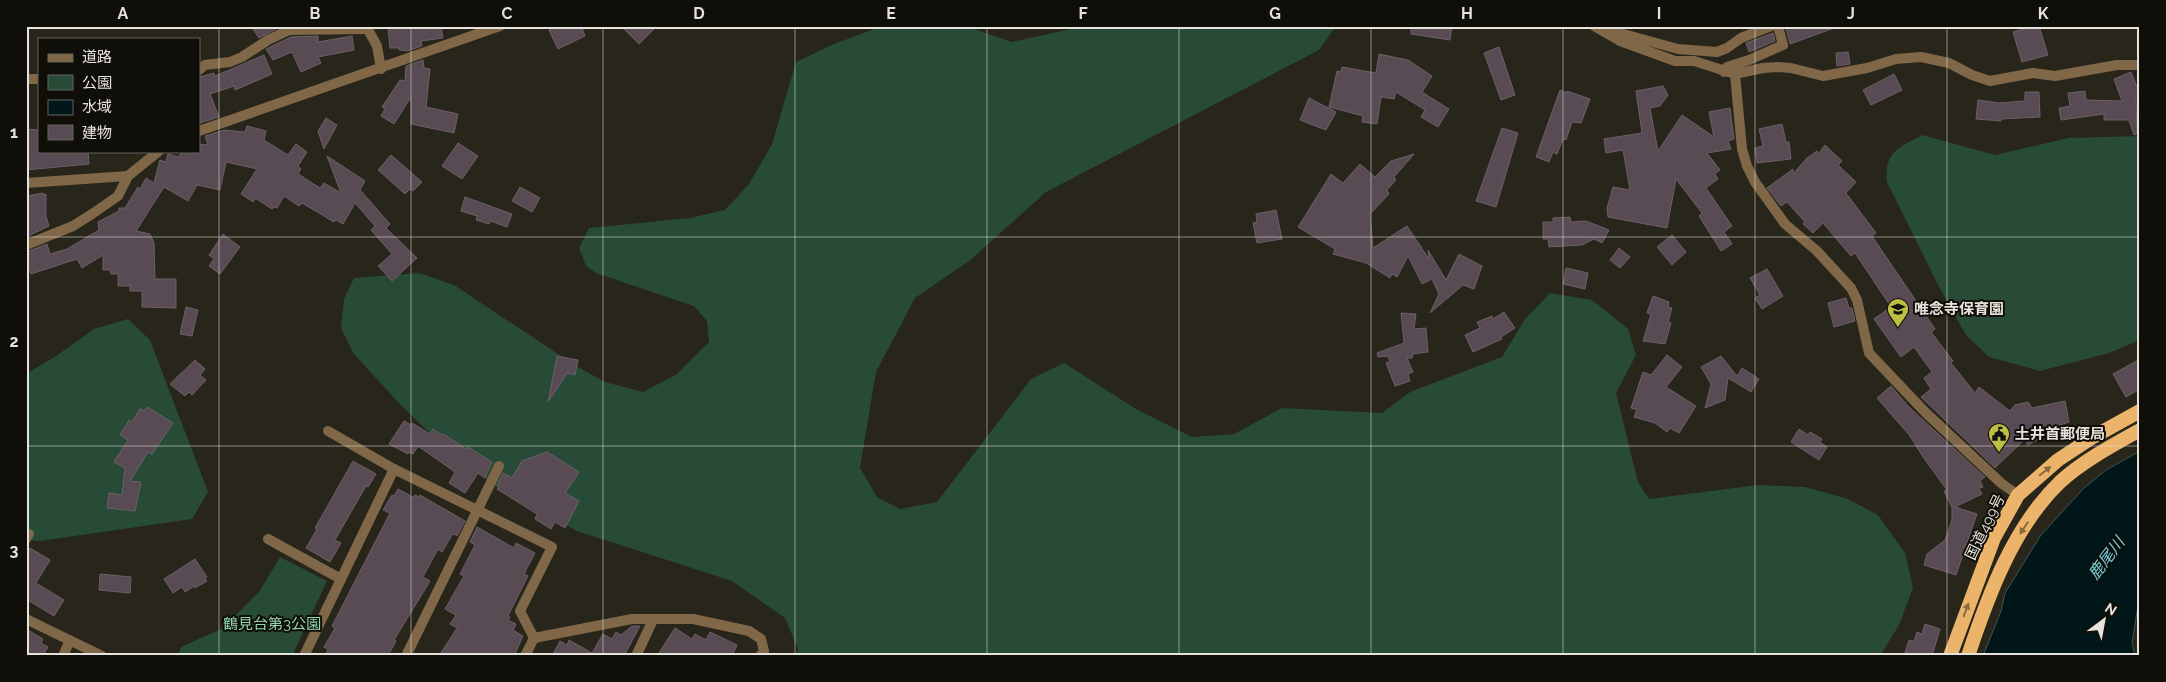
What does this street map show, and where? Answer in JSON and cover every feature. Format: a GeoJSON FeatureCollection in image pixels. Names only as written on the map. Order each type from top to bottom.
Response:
{"type":"FeatureCollection","features":[{"type":"Feature","properties":{"kind":"highway","name":"国道499号"},"geometry":{"type":"LineString","coordinates":[[1950,656],[1994,538],[2018,495],[2058,460],[2093,437],[2140,411]]}},
{"type":"Feature","properties":{"kind":"highway"},"geometry":{"type":"LineString","coordinates":[[1968,656],[2016,540],[2034,513],[2060,482],[2088,462],[2140,430]]}},
{"type":"Feature","properties":{"kind":"street"},"geometry":{"type":"LineString","coordinates":[[200,131],[382,69],[500,26]]}},
{"type":"Feature","properties":{"kind":"street"},"geometry":{"type":"LineString","coordinates":[[1594,26],[1678,49],[1697,52],[1717,52],[1727,48],[1741,38],[1771,26]]}},
{"type":"Feature","properties":{"kind":"street"},"geometry":{"type":"LineString","coordinates":[[1594,26],[1620,41],[1675,61],[1694,61],[1735,74],[1778,67],[1792,68],[1823,76],[1867,68],[1896,59],[1921,57],[1949,63],[1972,75],[1990,81],[2034,73],[2055,76],[2117,65],[2140,65]]}},
{"type":"Feature","properties":{"kind":"street"},"geometry":{"type":"LineString","coordinates":[[1724,72],[1727,67],[1784,45],[1778,26]]}},
{"type":"Feature","properties":{"kind":"street"},"geometry":{"type":"LineString","coordinates":[[200,69],[205,65],[230,62],[242,57],[268,40],[289,30],[366,28],[377,46],[382,69]]}},
{"type":"Feature","properties":{"kind":"street"},"geometry":{"type":"LineString","coordinates":[[1735,74],[1742,149],[1751,174],[1769,204],[1785,224],[1817,251],[1850,288],[1857,300],[1869,353],[1925,412],[2001,482],[2018,495]]}},
{"type":"Feature","properties":{"kind":"street"},"geometry":{"type":"LineString","coordinates":[[26,245],[73,226],[118,196],[128,176],[158,152]]}},
{"type":"Feature","properties":{"kind":"street"},"geometry":{"type":"LineString","coordinates":[[26,183],[128,176]]}},
{"type":"Feature","properties":{"kind":"street"},"geometry":{"type":"LineString","coordinates":[[328,431],[394,469],[552,547],[520,611],[534,638]]}},
{"type":"Feature","properties":{"kind":"street"},"geometry":{"type":"LineString","coordinates":[[406,656],[499,466]]}},
{"type":"Feature","properties":{"kind":"street"},"geometry":{"type":"LineString","coordinates":[[304,656],[394,469]]}},
{"type":"Feature","properties":{"kind":"street"},"geometry":{"type":"LineString","coordinates":[[268,539],[341,579]]}},
{"type":"Feature","properties":{"kind":"street"},"geometry":{"type":"LineString","coordinates":[[26,618],[102,656]]}},
{"type":"Feature","properties":{"kind":"street"},"geometry":{"type":"LineString","coordinates":[[534,638],[632,619],[693,620],[749,631],[761,639],[764,651],[760,656]]}},
{"type":"Feature","properties":{"kind":"street"},"geometry":{"type":"LineString","coordinates":[[636,656],[653,620]]}},
{"type":"Feature","properties":{"kind":"street"},"geometry":{"type":"LineString","coordinates":[[525,656],[534,638]]}},
{"type":"Feature","properties":{"kind":"street"},"geometry":{"type":"LineString","coordinates":[[63,656],[70,640]]}},
{"type":"Feature","properties":{"kind":"green space"},"geometry":{"type":"Polygon","coordinates":[[[882,26],[953,26],[971,28],[1012,42],[1085,26],[1336,26],[1319,50],[1046,192],[969,261],[915,298],[876,372],[860,468],[877,497],[900,509],[937,502],[1031,379],[1064,363],[1136,409],[1192,437],[1234,434],[1282,408],[1382,413],[1410,392],[1502,357],[1525,319],[1550,293],[1592,300],[1628,329],[1636,355],[1616,393],[1638,482],[1649,499],[1758,485],[1805,487],[1848,499],[1878,515],[1905,553],[1913,588],[1899,625],[1880,656],[796,656],[798,649],[785,618],[732,581],[577,531],[501,490],[449,452],[398,402],[354,354],[341,328],[344,299],[354,278],[419,273],[454,285],[573,364],[605,382],[643,392],[677,374],[709,342],[707,321],[694,306],[596,273],[586,266],[579,248],[589,228],[690,218],[725,210],[749,184],[772,144],[796,62],[834,44],[882,26]]]}},
{"type":"Feature","properties":{"kind":"green space"},"geometry":{"type":"Polygon","coordinates":[[[1922,135],[1995,155],[2069,138],[2140,136],[2140,340],[2109,353],[2040,371],[1989,357],[1966,335],[1939,287],[1887,182],[1890,157],[1894,152],[1922,135]]]}},
{"type":"Feature","properties":{"kind":"green space"},"geometry":{"type":"Polygon","coordinates":[[[128,319],[150,340],[208,492],[192,519],[40,541],[26,540],[26,374],[56,356],[94,329],[128,319]]]}},
{"type":"Feature","properties":{"kind":"green space","name":"鶴見台第3公園"},"geometry":{"type":"Polygon","coordinates":[[[280,557],[327,581],[292,656],[178,656],[181,647],[223,628],[259,592],[280,557]]]}},
{"type":"Feature","properties":{"kind":"water","name":"鹿尾川"},"geometry":{"type":"Polygon","coordinates":[[[2140,451],[2140,593],[2132,643],[2135,656],[1983,656],[2001,611],[2005,593],[2041,535],[2084,488],[2106,470],[2140,451]]]}},
{"type":"Feature","properties":{"kind":"building"},"geometry":{"type":"Polygon","coordinates":[[[251,26],[280,26],[280,27],[259,38],[251,26]]]}},
{"type":"Feature","properties":{"kind":"building"},"geometry":{"type":"Polygon","coordinates":[[[388,26],[441,26],[443,38],[421,41],[422,46],[407,51],[399,50],[399,48],[390,48],[388,26]]]}},
{"type":"Feature","properties":{"kind":"building"},"geometry":{"type":"Polygon","coordinates":[[[557,26],[581,26],[585,36],[558,49],[549,30],[557,26]]]}},
{"type":"Feature","properties":{"kind":"building"},"geometry":{"type":"Polygon","coordinates":[[[621,26],[657,26],[639,44],[621,26]]]}},
{"type":"Feature","properties":{"kind":"building"},"geometry":{"type":"Polygon","coordinates":[[[1411,26],[1452,26],[1450,40],[1411,34],[1411,26]]]}},
{"type":"Feature","properties":{"kind":"building"},"geometry":{"type":"Polygon","coordinates":[[[1789,26],[1834,26],[1834,28],[1790,44],[1786,28],[1789,26]]]}},
{"type":"Feature","properties":{"kind":"building"},"geometry":{"type":"Polygon","coordinates":[[[2039,26],[2048,55],[2022,62],[2013,32],[2039,26]]]}},
{"type":"Feature","properties":{"kind":"building"},"geometry":{"type":"Polygon","coordinates":[[[1773,33],[1775,41],[1749,52],[1746,43],[1773,33]]]}},
{"type":"Feature","properties":{"kind":"building"},"geometry":{"type":"Polygon","coordinates":[[[318,36],[318,42],[352,36],[354,50],[318,57],[321,63],[301,72],[292,52],[273,60],[266,49],[291,37],[318,36]]]}},
{"type":"Feature","properties":{"kind":"building"},"geometry":{"type":"Polygon","coordinates":[[[1499,47],[1515,95],[1501,100],[1484,53],[1499,47]]]}},
{"type":"Feature","properties":{"kind":"building"},"geometry":{"type":"Polygon","coordinates":[[[1848,52],[1850,64],[1837,66],[1836,53],[1848,52]]]}},
{"type":"Feature","properties":{"kind":"building"},"geometry":{"type":"Polygon","coordinates":[[[1379,54],[1408,60],[1432,76],[1422,92],[1449,109],[1438,127],[1421,117],[1425,110],[1396,92],[1394,99],[1381,97],[1377,124],[1362,122],[1363,116],[1329,107],[1337,71],[1341,72],[1342,67],[1376,73],[1379,54]]]}},
{"type":"Feature","properties":{"kind":"building"},"geometry":{"type":"Polygon","coordinates":[[[264,55],[272,74],[235,90],[234,86],[210,94],[219,117],[200,123],[200,77],[214,73],[215,76],[264,55]]]}},
{"type":"Feature","properties":{"kind":"building"},"geometry":{"type":"Polygon","coordinates":[[[423,60],[424,68],[430,69],[426,107],[458,114],[454,133],[411,124],[411,97],[394,124],[381,116],[385,109],[382,107],[400,80],[405,81],[406,66],[423,60]]]}},
{"type":"Feature","properties":{"kind":"building"},"geometry":{"type":"Polygon","coordinates":[[[2131,72],[2140,94],[2136,96],[2137,134],[2134,135],[2129,120],[2104,120],[2104,114],[2061,120],[2059,108],[2070,106],[2068,93],[2085,91],[2086,100],[2122,101],[2114,79],[2131,72]]]}},
{"type":"Feature","properties":{"kind":"building"},"geometry":{"type":"Polygon","coordinates":[[[1894,74],[1902,90],[1871,105],[1863,90],[1894,74]]]}},
{"type":"Feature","properties":{"kind":"building"},"geometry":{"type":"Polygon","coordinates":[[[1663,86],[1668,95],[1660,106],[1650,108],[1658,151],[1682,115],[1714,137],[1709,112],[1730,108],[1734,139],[1728,141],[1731,149],[1707,153],[1720,170],[1715,174],[1718,179],[1706,188],[1732,226],[1724,232],[1732,244],[1721,251],[1699,216],[1702,213],[1676,179],[1667,228],[1608,217],[1607,208],[1613,187],[1630,190],[1623,150],[1606,153],[1604,139],[1642,133],[1636,91],[1663,86]]]}},
{"type":"Feature","properties":{"kind":"building"},"geometry":{"type":"Polygon","coordinates":[[[1560,90],[1590,99],[1581,123],[1572,122],[1566,140],[1563,139],[1557,154],[1553,152],[1549,162],[1536,157],[1560,90]]]}},
{"type":"Feature","properties":{"kind":"building"},"geometry":{"type":"Polygon","coordinates":[[[2025,92],[2039,92],[2040,117],[2001,119],[2001,121],[1976,119],[1978,100],[1999,103],[2025,101],[2025,92]]]}},
{"type":"Feature","properties":{"kind":"building"},"geometry":{"type":"Polygon","coordinates":[[[1309,98],[1336,112],[1326,130],[1300,120],[1309,98]]]}},
{"type":"Feature","properties":{"kind":"building"},"geometry":{"type":"Polygon","coordinates":[[[326,118],[337,125],[324,149],[318,131],[326,118]]]}},
{"type":"Feature","properties":{"kind":"building"},"geometry":{"type":"Polygon","coordinates":[[[1782,124],[1786,142],[1789,142],[1791,159],[1757,163],[1755,148],[1763,146],[1759,129],[1782,124]]]}},
{"type":"Feature","properties":{"kind":"building"},"geometry":{"type":"Polygon","coordinates":[[[247,126],[266,131],[264,140],[288,155],[296,144],[307,152],[298,166],[301,169],[298,174],[320,188],[324,183],[341,193],[327,156],[365,181],[360,190],[390,224],[386,228],[417,258],[392,281],[378,266],[392,254],[371,230],[375,226],[355,203],[343,224],[336,220],[334,222],[302,203],[299,206],[284,196],[277,208],[274,207],[272,209],[255,198],[253,202],[241,194],[257,169],[226,162],[220,190],[197,185],[188,201],[164,187],[136,231],[150,234],[154,243],[155,279],[176,279],[176,308],[142,307],[142,291],[130,291],[130,286],[118,286],[118,274],[111,274],[110,270],[103,270],[103,255],[82,268],[77,259],[31,274],[26,260],[26,252],[47,244],[50,254],[67,249],[99,230],[98,222],[119,211],[119,208],[125,208],[146,178],[154,183],[160,160],[166,162],[168,154],[178,157],[183,152],[200,152],[200,144],[208,145],[205,136],[224,130],[245,132],[247,126]]]}},
{"type":"Feature","properties":{"kind":"building"},"geometry":{"type":"Polygon","coordinates":[[[1502,128],[1518,133],[1496,207],[1476,201],[1502,128]]]}},
{"type":"Feature","properties":{"kind":"building"},"geometry":{"type":"Polygon","coordinates":[[[26,129],[38,130],[38,152],[88,152],[89,164],[26,170],[26,129]]]}},
{"type":"Feature","properties":{"kind":"building"},"geometry":{"type":"Polygon","coordinates":[[[458,143],[478,156],[462,179],[442,166],[458,143]]]}},
{"type":"Feature","properties":{"kind":"building"},"geometry":{"type":"Polygon","coordinates":[[[1825,145],[1842,161],[1838,165],[1856,182],[1846,193],[1876,233],[1872,236],[1935,329],[1931,332],[1953,361],[1951,363],[1975,393],[1979,387],[2010,411],[2015,405],[2028,402],[2032,408],[2065,401],[2069,422],[2060,425],[2059,428],[2028,445],[2025,439],[1995,468],[1921,397],[1931,389],[1924,378],[1932,372],[1914,347],[1901,357],[1874,319],[1891,307],[1855,253],[1851,256],[1823,223],[1813,233],[1803,224],[1805,222],[1787,202],[1781,206],[1767,188],[1793,169],[1793,174],[1807,158],[1817,151],[1819,153],[1825,145]]]}},
{"type":"Feature","properties":{"kind":"building"},"geometry":{"type":"Polygon","coordinates":[[[1414,154],[1394,177],[1396,180],[1387,190],[1389,194],[1370,214],[1373,248],[1407,226],[1429,259],[1428,250],[1446,280],[1459,254],[1482,266],[1474,289],[1463,285],[1430,313],[1439,294],[1432,279],[1422,284],[1408,256],[1397,277],[1392,274],[1390,278],[1366,263],[1333,254],[1335,249],[1298,227],[1331,174],[1343,183],[1360,164],[1375,177],[1391,161],[1414,154]]]}},
{"type":"Feature","properties":{"kind":"building"},"geometry":{"type":"Polygon","coordinates":[[[391,155],[422,182],[413,191],[410,189],[405,194],[378,170],[391,155]]]}},
{"type":"Feature","properties":{"kind":"building"},"geometry":{"type":"Polygon","coordinates":[[[520,187],[540,198],[532,212],[512,201],[520,187]]]}},
{"type":"Feature","properties":{"kind":"building"},"geometry":{"type":"Polygon","coordinates":[[[43,193],[43,195],[46,194],[46,216],[49,226],[26,237],[26,196],[43,193]]]}},
{"type":"Feature","properties":{"kind":"building"},"geometry":{"type":"Polygon","coordinates":[[[465,197],[512,214],[507,227],[490,221],[489,224],[476,220],[477,216],[461,211],[465,197]]]}},
{"type":"Feature","properties":{"kind":"building"},"geometry":{"type":"Polygon","coordinates":[[[1276,210],[1282,239],[1257,243],[1253,223],[1257,222],[1256,214],[1276,210]]]}},
{"type":"Feature","properties":{"kind":"building"},"geometry":{"type":"Polygon","coordinates":[[[1570,217],[1571,222],[1586,221],[1609,230],[1602,243],[1594,239],[1582,245],[1549,247],[1548,239],[1543,239],[1543,222],[1553,222],[1553,218],[1570,217]]]}},
{"type":"Feature","properties":{"kind":"building"},"geometry":{"type":"Polygon","coordinates":[[[223,234],[240,247],[220,274],[209,266],[214,259],[209,255],[223,234]]]}},
{"type":"Feature","properties":{"kind":"building"},"geometry":{"type":"Polygon","coordinates":[[[1672,235],[1686,252],[1672,265],[1657,247],[1672,235]]]}},
{"type":"Feature","properties":{"kind":"building"},"geometry":{"type":"Polygon","coordinates":[[[1619,248],[1630,257],[1620,268],[1610,260],[1619,248]]]}},
{"type":"Feature","properties":{"kind":"building"},"geometry":{"type":"Polygon","coordinates":[[[1566,268],[1588,273],[1585,289],[1563,284],[1566,268]]]}},
{"type":"Feature","properties":{"kind":"building"},"geometry":{"type":"Polygon","coordinates":[[[1767,269],[1783,296],[1762,309],[1755,298],[1760,295],[1750,278],[1767,269]]]}},
{"type":"Feature","properties":{"kind":"building"},"geometry":{"type":"Polygon","coordinates":[[[1653,296],[1669,302],[1668,307],[1672,308],[1668,322],[1671,323],[1665,344],[1643,341],[1651,314],[1647,313],[1653,296]]]}},
{"type":"Feature","properties":{"kind":"building"},"geometry":{"type":"Polygon","coordinates":[[[1846,298],[1849,308],[1852,308],[1855,321],[1834,327],[1828,303],[1846,298]]]}},
{"type":"Feature","properties":{"kind":"building"},"geometry":{"type":"Polygon","coordinates":[[[186,307],[198,310],[192,336],[180,334],[186,307]]]}},
{"type":"Feature","properties":{"kind":"building"},"geometry":{"type":"Polygon","coordinates":[[[1504,312],[1515,328],[1501,337],[1502,339],[1473,352],[1465,335],[1480,328],[1477,322],[1492,316],[1493,319],[1504,312]]]}},
{"type":"Feature","properties":{"kind":"building"},"geometry":{"type":"Polygon","coordinates":[[[1401,313],[1416,314],[1414,329],[1426,328],[1428,352],[1413,354],[1412,358],[1407,358],[1413,372],[1408,374],[1410,381],[1395,386],[1386,363],[1390,361],[1388,356],[1378,357],[1377,353],[1404,343],[1401,313]]]}},
{"type":"Feature","properties":{"kind":"building"},"geometry":{"type":"Polygon","coordinates":[[[1667,355],[1682,367],[1666,387],[1696,406],[1679,433],[1670,428],[1667,432],[1655,423],[1634,417],[1637,410],[1631,408],[1643,372],[1651,375],[1667,355]]]}},
{"type":"Feature","properties":{"kind":"building"},"geometry":{"type":"Polygon","coordinates":[[[557,356],[578,360],[575,375],[567,373],[548,402],[557,356]]]}},
{"type":"Feature","properties":{"kind":"building"},"geometry":{"type":"Polygon","coordinates":[[[1721,356],[1737,376],[1742,368],[1759,379],[1751,392],[1728,378],[1725,400],[1705,408],[1711,384],[1701,367],[1721,356]]]}},
{"type":"Feature","properties":{"kind":"building"},"geometry":{"type":"Polygon","coordinates":[[[2140,359],[2140,389],[2126,397],[2113,374],[2140,359]]]}},
{"type":"Feature","properties":{"kind":"building"},"geometry":{"type":"Polygon","coordinates":[[[195,360],[205,369],[200,375],[206,380],[192,395],[189,392],[185,396],[170,384],[195,360]]]}},
{"type":"Feature","properties":{"kind":"building"},"geometry":{"type":"Polygon","coordinates":[[[1891,386],[1909,407],[1985,477],[1980,481],[1983,487],[1979,488],[1982,494],[1955,507],[1977,514],[1956,575],[1924,565],[1927,554],[1945,540],[1952,520],[1952,508],[1944,491],[1947,490],[1910,436],[1877,398],[1891,386]]]}},
{"type":"Feature","properties":{"kind":"building"},"geometry":{"type":"Polygon","coordinates":[[[147,407],[173,423],[152,454],[148,452],[130,481],[141,482],[135,511],[107,508],[109,493],[122,495],[125,468],[114,462],[128,440],[120,435],[129,420],[132,422],[140,409],[144,411],[147,407]]]}},
{"type":"Feature","properties":{"kind":"building"},"geometry":{"type":"Polygon","coordinates":[[[404,421],[411,425],[412,423],[430,434],[433,429],[492,462],[485,478],[478,473],[465,493],[449,483],[455,472],[418,446],[413,454],[409,452],[408,454],[389,444],[404,421]]]}},
{"type":"Feature","properties":{"kind":"building"},"geometry":{"type":"Polygon","coordinates":[[[1799,429],[1808,435],[1810,432],[1822,439],[1820,442],[1827,447],[1819,460],[1791,442],[1799,429]]]}},
{"type":"Feature","properties":{"kind":"building"},"geometry":{"type":"Polygon","coordinates":[[[547,452],[579,472],[565,493],[579,501],[565,528],[555,522],[551,529],[535,519],[537,514],[497,489],[503,473],[512,478],[522,461],[547,452]]]}},
{"type":"Feature","properties":{"kind":"building"},"geometry":{"type":"Polygon","coordinates":[[[353,461],[376,474],[368,487],[366,486],[335,540],[341,543],[330,562],[306,548],[317,529],[315,528],[353,461]]]}},
{"type":"Feature","properties":{"kind":"building"},"geometry":{"type":"Polygon","coordinates":[[[398,489],[413,497],[415,495],[419,497],[420,495],[465,521],[457,536],[452,535],[442,552],[438,549],[423,577],[430,581],[394,640],[396,641],[388,656],[325,656],[328,650],[324,647],[335,628],[332,626],[390,513],[383,510],[398,489]]]}},
{"type":"Feature","properties":{"kind":"building"},"geometry":{"type":"Polygon","coordinates":[[[477,527],[514,548],[516,543],[535,553],[524,574],[528,576],[508,616],[510,617],[508,620],[516,624],[513,630],[523,636],[514,656],[439,656],[457,628],[450,624],[456,615],[445,609],[464,576],[460,574],[475,545],[470,542],[477,527]]]}},
{"type":"Feature","properties":{"kind":"building"},"geometry":{"type":"Polygon","coordinates":[[[30,548],[50,560],[36,583],[64,600],[54,616],[26,599],[26,555],[30,548]]]}},
{"type":"Feature","properties":{"kind":"building"},"geometry":{"type":"Polygon","coordinates":[[[195,559],[207,577],[205,579],[207,581],[185,592],[182,587],[173,593],[164,579],[195,559]]]}},
{"type":"Feature","properties":{"kind":"building"},"geometry":{"type":"Polygon","coordinates":[[[100,574],[131,577],[130,593],[99,590],[100,574]]]}},
{"type":"Feature","properties":{"kind":"building"},"geometry":{"type":"Polygon","coordinates":[[[1925,624],[1940,629],[1932,656],[1904,656],[1909,640],[1914,641],[1917,632],[1922,634],[1925,624]]]}},
{"type":"Feature","properties":{"kind":"building"},"geometry":{"type":"Polygon","coordinates":[[[632,626],[640,626],[624,656],[552,656],[560,641],[567,645],[569,640],[592,653],[603,634],[612,639],[616,632],[621,635],[632,626]]]}},
{"type":"Feature","properties":{"kind":"building"},"geometry":{"type":"Polygon","coordinates":[[[675,628],[692,639],[695,634],[706,640],[710,632],[737,645],[732,656],[657,656],[675,628]]]}},
{"type":"Feature","properties":{"kind":"building"},"geometry":{"type":"Polygon","coordinates":[[[26,629],[43,639],[41,643],[48,647],[43,656],[26,656],[26,629]]]}},
{"type":"Feature","properties":{"kind":"place","name":"唯念寺保育園"},"geometry":{"type":"Point","coordinates":[1898,328]}},
{"type":"Feature","properties":{"kind":"place","name":"土井首郵便局"},"geometry":{"type":"Point","coordinates":[1999,453]}}]}
